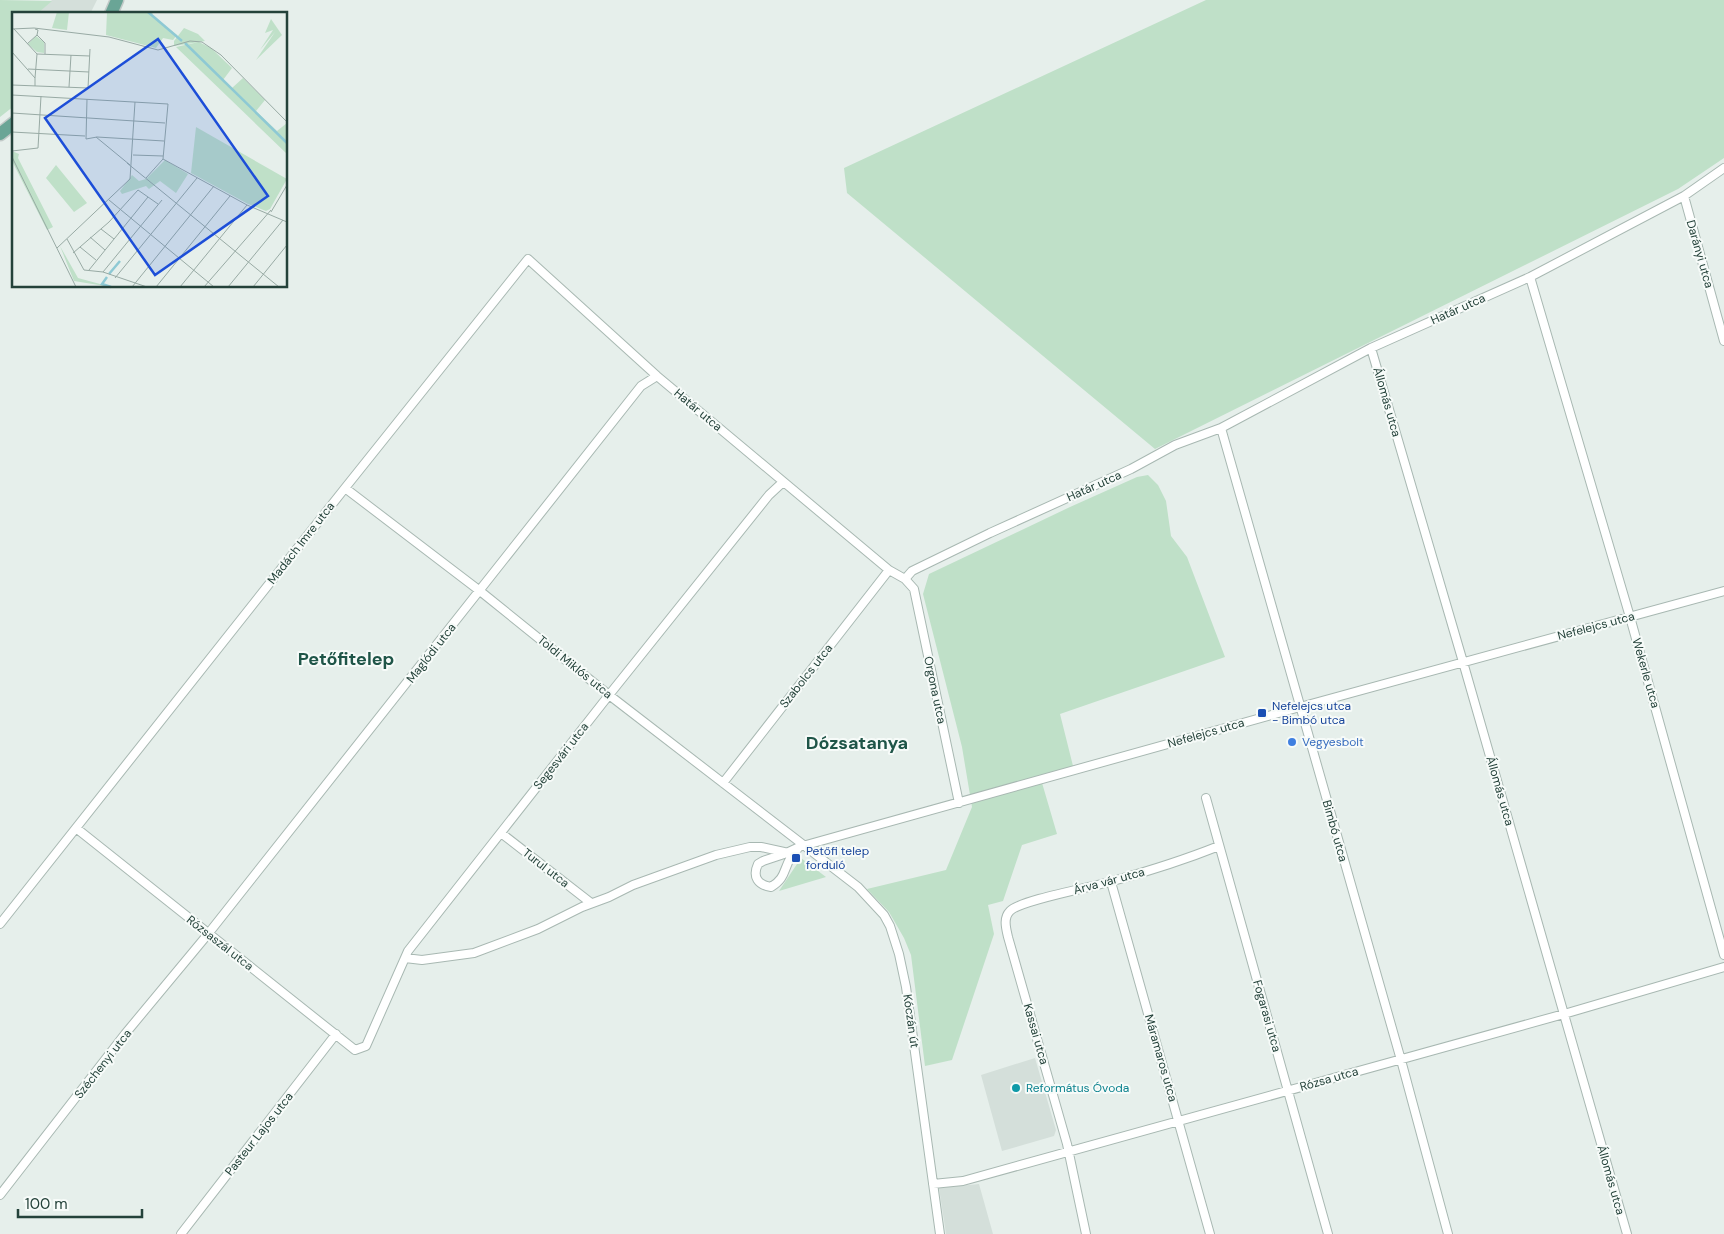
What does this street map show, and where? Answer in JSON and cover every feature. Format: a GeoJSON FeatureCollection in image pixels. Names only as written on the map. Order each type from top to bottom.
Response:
{"type":"FeatureCollection","features":[{"type":"Feature","properties":{"kind":"main road"},"geometry":{"type":"LineString","coordinates":[[111,12],[116,0]]}},
{"type":"Feature","properties":{"kind":"main road"},"geometry":{"type":"LineString","coordinates":[[0,134],[12,125]]}},
{"type":"Feature","properties":{"kind":"street","name":"Határ utca"},"geometry":{"type":"LineString","coordinates":[[528,259],[657,376],[889,570],[905,579],[912,571],[990,533],[1131,469],[1175,445],[1221,428],[1372,348],[1530,277],[1684,196],[1724,168]]}},
{"type":"Feature","properties":{"kind":"street","name":"Darányi utca"},"geometry":{"type":"LineString","coordinates":[[1684,196],[1724,341]]}},
{"type":"Feature","properties":{"kind":"street","name":"Madách Imre utca"},"geometry":{"type":"LineString","coordinates":[[0,924],[528,259]]}},
{"type":"Feature","properties":{"kind":"street","name":"Wekerle utca"},"geometry":{"type":"LineString","coordinates":[[1530,277],[1630,616],[1724,955]]}},
{"type":"Feature","properties":{"kind":"street","name":"Állomás utca"},"geometry":{"type":"LineString","coordinates":[[1372,348],[1627,1234]]}},
{"type":"Feature","properties":{"kind":"street","name":"Maglódi utca"},"geometry":{"type":"LineString","coordinates":[[208,934],[642,386],[657,376]]}},
{"type":"Feature","properties":{"kind":"street","name":"Bimbó utca"},"geometry":{"type":"LineString","coordinates":[[1221,428],[1401,1060],[1448,1234]]}},
{"type":"Feature","properties":{"kind":"street","name":"Segesvári utca"},"geometry":{"type":"LineString","coordinates":[[366,1046],[408,950],[609,694],[763,503],[783,482]]}},
{"type":"Feature","properties":{"kind":"street","name":"Toldi Miklós utca"},"geometry":{"type":"LineString","coordinates":[[345,488],[480,591],[802,847]]}},
{"type":"Feature","properties":{"kind":"street","name":"Szabolcs utca"},"geometry":{"type":"LineString","coordinates":[[723,783],[889,570]]}},
{"type":"Feature","properties":{"kind":"street","name":"Orgona utca"},"geometry":{"type":"LineString","coordinates":[[905,579],[914,589],[959,803]]}},
{"type":"Feature","properties":{"kind":"street","name":"Nefelejcs utca"},"geometry":{"type":"LineString","coordinates":[[802,847],[791,856],[782,879],[777,884],[771,887],[763,886],[758,882],[755,876],[758,864],[763,860],[802,847],[1300,707],[1724,591]]}},
{"type":"Feature","properties":{"kind":"street","name":"Fogarasi utca"},"geometry":{"type":"LineString","coordinates":[[1206,798],[1328,1234]]}},
{"type":"Feature","properties":{"kind":"street","name":"Rózsaszál utca"},"geometry":{"type":"LineString","coordinates":[[76,828],[355,1050],[366,1046]]}},
{"type":"Feature","properties":{"kind":"street","name":"Turul utca"},"geometry":{"type":"LineString","coordinates":[[501,833],[591,903]]}},
{"type":"Feature","properties":{"kind":"street","name":"Árva vár utca"},"geometry":{"type":"LineString","coordinates":[[1005,922],[1008,913],[1014,907],[1028,902],[1111,882],[1190,858],[1219,846]]}},
{"type":"Feature","properties":{"kind":"street"},"geometry":{"type":"LineString","coordinates":[[405,958],[422,960],[474,953],[538,929],[633,885],[716,855],[750,847],[788,852]]}},
{"type":"Feature","properties":{"kind":"street","name":"Kóczán út"},"geometry":{"type":"LineString","coordinates":[[802,847],[858,887],[884,914],[895,940],[906,987],[940,1234]]}},
{"type":"Feature","properties":{"kind":"street","name":"Máramaros utca"},"geometry":{"type":"LineString","coordinates":[[1111,882],[1210,1234]]}},
{"type":"Feature","properties":{"kind":"street","name":"Kassai utca"},"geometry":{"type":"LineString","coordinates":[[1005,922],[1069,1150],[1086,1234]]}},
{"type":"Feature","properties":{"kind":"street","name":"Széchenyi utca"},"geometry":{"type":"LineString","coordinates":[[0,1195],[125,1034],[208,934]]}},
{"type":"Feature","properties":{"kind":"street","name":"Rózsa utca"},"geometry":{"type":"LineString","coordinates":[[933,1184],[963,1180],[1401,1060],[1724,967]]}},
{"type":"Feature","properties":{"kind":"street","name":"Pasteur Lajos utca"},"geometry":{"type":"LineString","coordinates":[[181,1234],[336,1034]]}},
{"type":"Feature","properties":{"kind":"shaded area"},"geometry":{"type":"Polygon","coordinates":[[[52,0],[97,0],[91,12],[39,12],[52,0]]]}},
{"type":"Feature","properties":{"kind":"shaded area"},"geometry":{"type":"Polygon","coordinates":[[[1035,1058],[1056,1130],[1054,1136],[1002,1151],[981,1075],[1035,1058]]]}},
{"type":"Feature","properties":{"kind":"shaded area"},"geometry":{"type":"Polygon","coordinates":[[[979,1184],[993,1234],[946,1234],[939,1188],[979,1184]]]}},
{"type":"Feature","properties":{"kind":"green space"},"geometry":{"type":"Polygon","coordinates":[[[0,0],[52,1],[39,12],[12,12],[12,108],[0,117],[0,0]]]}},
{"type":"Feature","properties":{"kind":"green space"},"geometry":{"type":"Polygon","coordinates":[[[1206,0],[1724,0],[1724,158],[1678,189],[1155,449],[847,193],[844,168],[1206,0]]]}},
{"type":"Feature","properties":{"kind":"green space"},"geometry":{"type":"Polygon","coordinates":[[[1148,475],[1158,485],[1166,501],[1171,536],[1187,557],[1225,657],[1060,714],[1073,766],[1040,776],[1057,834],[1022,845],[1003,901],[988,905],[994,934],[952,1060],[925,1066],[911,955],[904,938],[889,912],[867,889],[946,870],[972,807],[962,747],[923,594],[929,574],[1070,507],[1137,477],[1148,475]]]}},
{"type":"Feature","properties":{"kind":"green space"},"geometry":{"type":"Polygon","coordinates":[[[801,858],[826,877],[779,891],[801,858]]]}},
{"type":"Feature","properties":{"kind":"place","name":"Nefelejcs utca - Bimbó utca"},"geometry":{"type":"Point","coordinates":[1262,713]}},
{"type":"Feature","properties":{"kind":"place","name":"Vegyesbolt"},"geometry":{"type":"Point","coordinates":[1292,742]}},
{"type":"Feature","properties":{"kind":"place","name":"Petőfi telep forduló"},"geometry":{"type":"Point","coordinates":[796,858]}},
{"type":"Feature","properties":{"kind":"place","name":"Református Óvoda"},"geometry":{"type":"Point","coordinates":[1016,1088]}},
{"type":"Feature","properties":{"kind":"district","name":"Petőfitelep"},"geometry":{"type":"Point","coordinates":[346,659]}},
{"type":"Feature","properties":{"kind":"district","name":"Dózsatanya"},"geometry":{"type":"Point","coordinates":[857,743]}}]}
